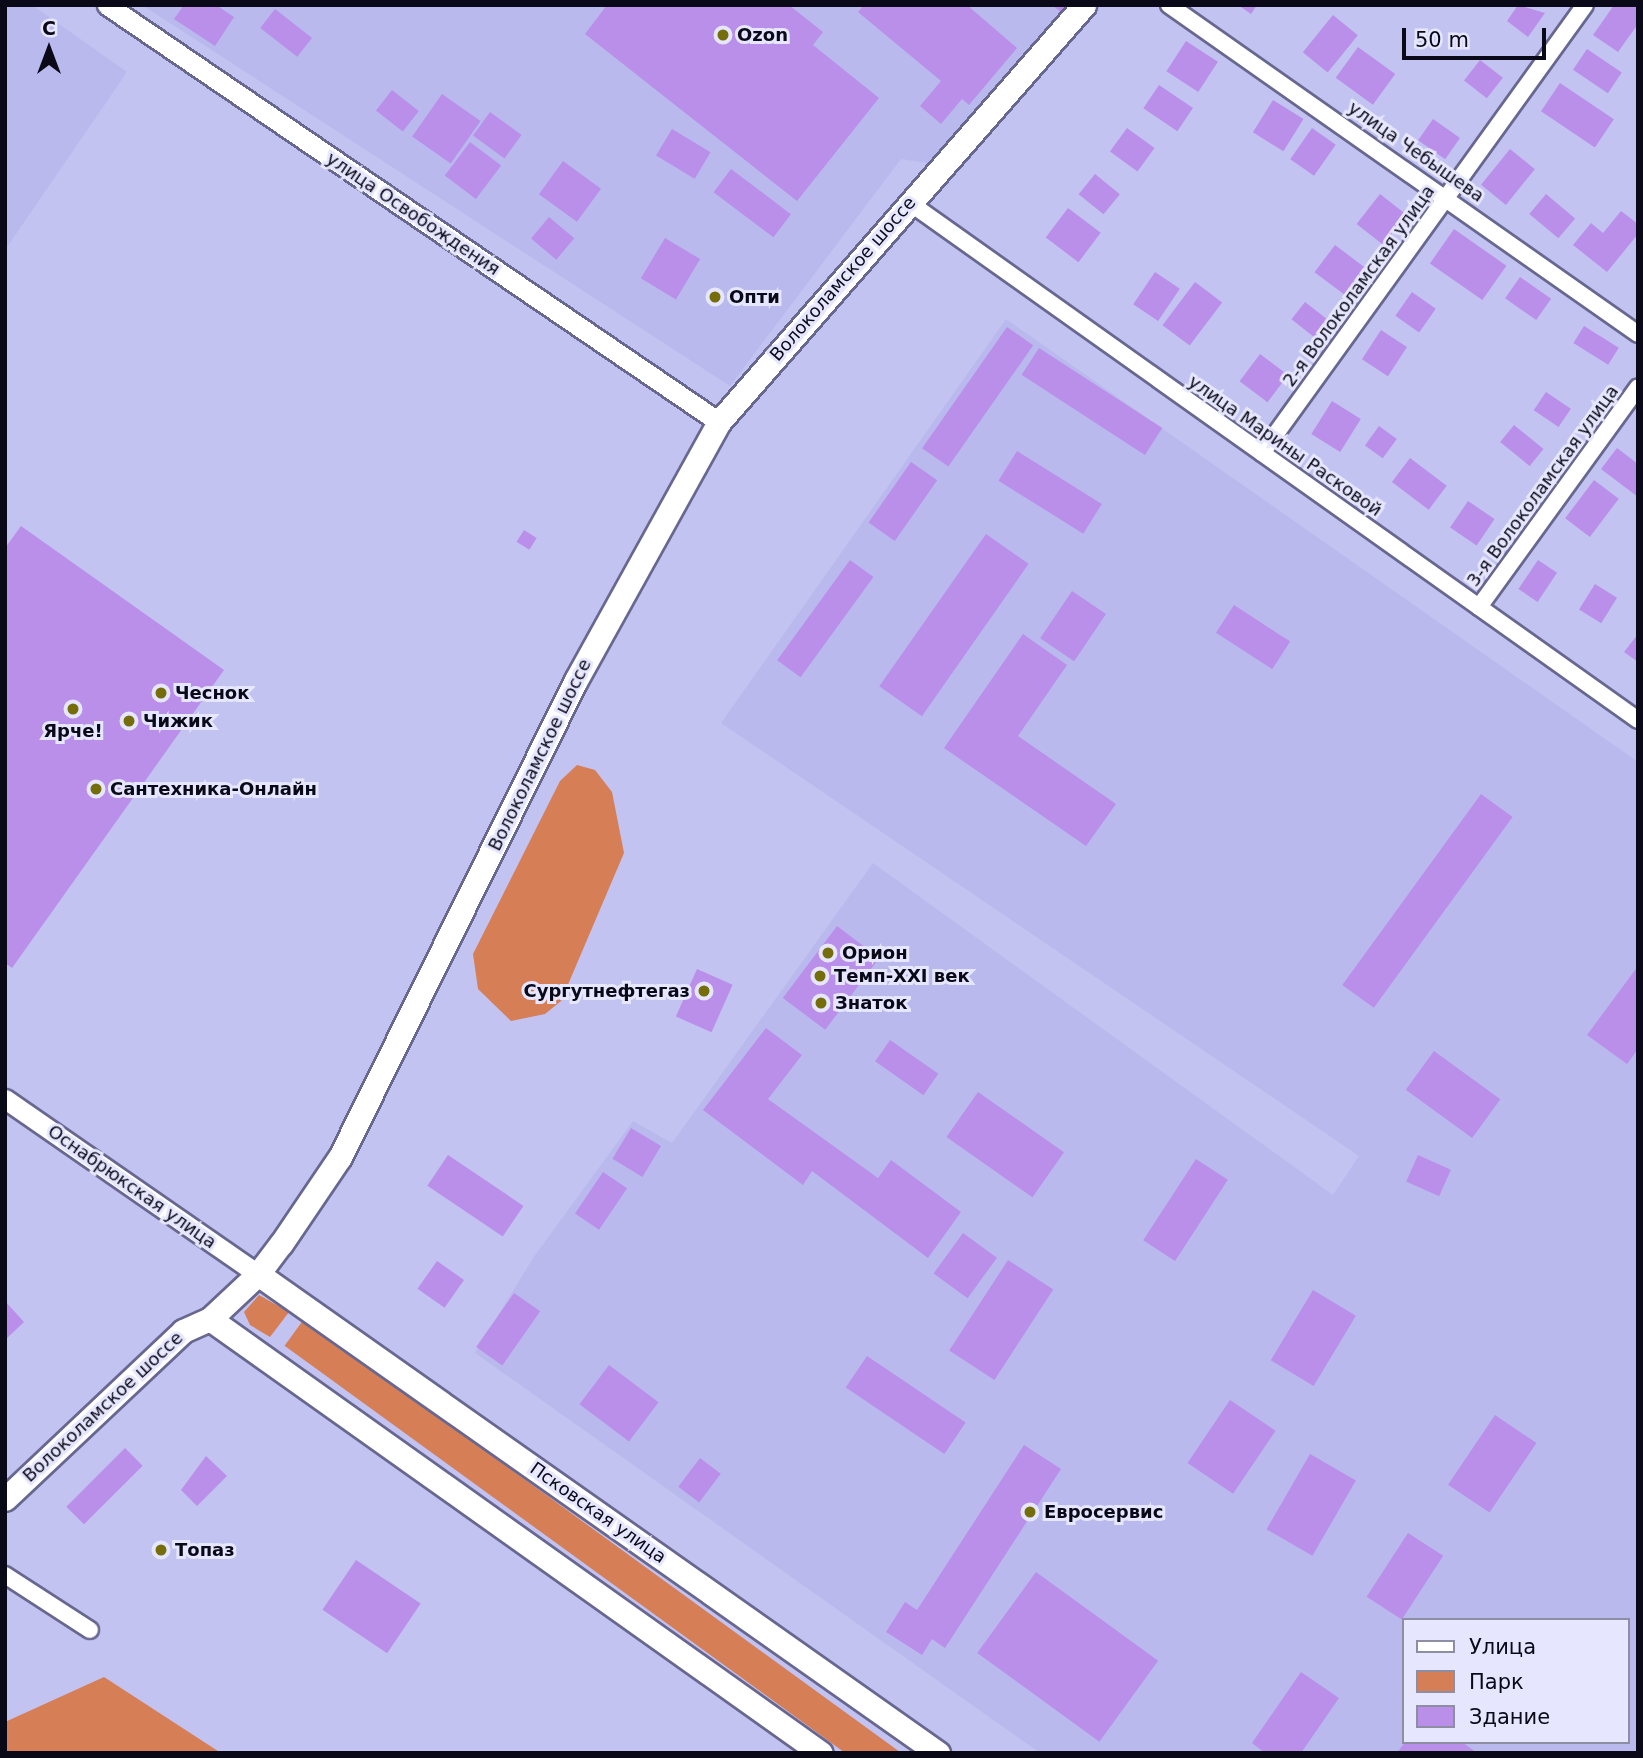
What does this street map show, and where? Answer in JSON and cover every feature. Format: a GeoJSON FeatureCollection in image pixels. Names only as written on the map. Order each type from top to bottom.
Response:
{"type":"FeatureCollection","features":[{"type":"Feature","properties":{"kind":"main road","name":"Волоколамское шоссе"},"geometry":{"type":"LineString","coordinates":[[5,1499],[183,1331],[210,1319],[258,1274],[340,1157],[576,680],[719,422],[1084,5]]}},
{"type":"Feature","properties":{"kind":"main road","name":"Псковская улица"},"geometry":{"type":"LineString","coordinates":[[258,1274],[938,1753]]}},
{"type":"Feature","properties":{"kind":"main road"},"geometry":{"type":"LineString","coordinates":[[210,1319],[821,1753]]}},
{"type":"Feature","properties":{"kind":"street","name":"улица Освобождения"},"geometry":{"type":"LineString","coordinates":[[107,5],[719,422]]}},
{"type":"Feature","properties":{"kind":"street","name":"улица Чебышева"},"geometry":{"type":"LineString","coordinates":[[1169,5],[1447,196],[1638,334]]}},
{"type":"Feature","properties":{"kind":"street","name":"2-я Волоколамская улица"},"geometry":{"type":"LineString","coordinates":[[1262,453],[1584,5]]}},
{"type":"Feature","properties":{"kind":"street","name":"улица Марины Расковой"},"geometry":{"type":"LineString","coordinates":[[910,203],[1638,720]]}},
{"type":"Feature","properties":{"kind":"street","name":"3-я Волоколамская улица"},"geometry":{"type":"LineString","coordinates":[[1479,607],[1638,387]]}},
{"type":"Feature","properties":{"kind":"street","name":"Оснабрюкская улица"},"geometry":{"type":"LineString","coordinates":[[5,1099],[258,1274]]}},
{"type":"Feature","properties":{"kind":"street"},"geometry":{"type":"LineString","coordinates":[[5,1575],[90,1630]]}},
{"type":"Feature","properties":{"kind":"shaded area"},"geometry":{"type":"Polygon","coordinates":[[[5,5],[32,5],[127,72],[5,250],[5,5]]]}},
{"type":"Feature","properties":{"kind":"shaded area"},"geometry":{"type":"Polygon","coordinates":[[[142,5],[1070,5],[934,164],[901,159],[730,386],[142,5]]]}},
{"type":"Feature","properties":{"kind":"shaded area"},"geometry":{"type":"Polygon","coordinates":[[[1006,319],[1638,762],[1638,1753],[1040,1753],[475,1353],[533,1258],[633,1121],[672,1143],[873,863],[1333,1195],[1359,1156],[721,723],[1006,319]]]}},
{"type":"Feature","properties":{"kind":"green space"},"geometry":{"type":"Polygon","coordinates":[[[577,765],[595,770],[612,792],[624,853],[561,1001],[545,1014],[511,1021],[478,989],[473,954],[560,781],[577,765]]]}},
{"type":"Feature","properties":{"kind":"green space"},"geometry":{"type":"Polygon","coordinates":[[[259,1295],[289,1312],[270,1337],[250,1325],[244,1312],[259,1295]]]}},
{"type":"Feature","properties":{"kind":"green space"},"geometry":{"type":"Polygon","coordinates":[[[304,1319],[901,1753],[845,1753],[285,1346],[304,1319]]]}},
{"type":"Feature","properties":{"kind":"green space"},"geometry":{"type":"Polygon","coordinates":[[[104,1677],[221,1753],[5,1753],[5,1722],[104,1677]]]}},
{"type":"Feature","properties":{"kind":"building"},"geometry":{"type":"Polygon","coordinates":[[[184,5],[216,5],[234,17],[215,46],[174,19],[184,5]]]}},
{"type":"Feature","properties":{"kind":"building"},"geometry":{"type":"Polygon","coordinates":[[[607,5],[789,5],[823,32],[813,45],[879,98],[797,201],[585,34],[607,5]]]}},
{"type":"Feature","properties":{"kind":"building"},"geometry":{"type":"Polygon","coordinates":[[[864,5],[967,5],[1017,48],[969,105],[962,99],[941,124],[920,106],[941,81],[858,12],[864,5]]]}},
{"type":"Feature","properties":{"kind":"building"},"geometry":{"type":"Polygon","coordinates":[[[1052,5],[1068,5],[1062,13],[1052,5]]]}},
{"type":"Feature","properties":{"kind":"building"},"geometry":{"type":"Polygon","coordinates":[[[1238,5],[1257,5],[1251,14],[1238,5]]]}},
{"type":"Feature","properties":{"kind":"building"},"geometry":{"type":"Polygon","coordinates":[[[1518,5],[1545,13],[1528,37],[1507,21],[1518,5]]]}},
{"type":"Feature","properties":{"kind":"building"},"geometry":{"type":"Polygon","coordinates":[[[1614,5],[1638,5],[1638,24],[1618,52],[1593,35],[1614,5]]]}},
{"type":"Feature","properties":{"kind":"building"},"geometry":{"type":"Polygon","coordinates":[[[275,9],[312,38],[297,57],[260,28],[275,9]]]}},
{"type":"Feature","properties":{"kind":"building"},"geometry":{"type":"Polygon","coordinates":[[[1333,15],[1358,35],[1328,72],[1303,52],[1333,15]]]}},
{"type":"Feature","properties":{"kind":"building"},"geometry":{"type":"Polygon","coordinates":[[[1186,41],[1218,62],[1198,92],[1166,71],[1186,41]]]}},
{"type":"Feature","properties":{"kind":"building"},"geometry":{"type":"Polygon","coordinates":[[[1358,47],[1395,74],[1373,105],[1336,78],[1358,47]]]}},
{"type":"Feature","properties":{"kind":"building"},"geometry":{"type":"Polygon","coordinates":[[[1587,49],[1622,72],[1608,93],[1573,70],[1587,49]]]}},
{"type":"Feature","properties":{"kind":"building"},"geometry":{"type":"Polygon","coordinates":[[[1480,60],[1503,78],[1487,98],[1464,80],[1480,60]]]}},
{"type":"Feature","properties":{"kind":"building"},"geometry":{"type":"Polygon","coordinates":[[[1560,83],[1614,119],[1595,148],[1541,111],[1560,83]]]}},
{"type":"Feature","properties":{"kind":"building"},"geometry":{"type":"Polygon","coordinates":[[[1159,85],[1193,108],[1177,131],[1143,108],[1159,85]]]}},
{"type":"Feature","properties":{"kind":"building"},"geometry":{"type":"Polygon","coordinates":[[[392,90],[419,111],[403,131],[376,110],[392,90]]]}},
{"type":"Feature","properties":{"kind":"building"},"geometry":{"type":"Polygon","coordinates":[[[442,94],[481,121],[451,164],[412,137],[442,94]]]}},
{"type":"Feature","properties":{"kind":"building"},"geometry":{"type":"Polygon","coordinates":[[[1273,100],[1304,119],[1283,151],[1253,132],[1273,100]]]}},
{"type":"Feature","properties":{"kind":"building"},"geometry":{"type":"Polygon","coordinates":[[[490,112],[522,135],[505,158],[473,135],[490,112]]]}},
{"type":"Feature","properties":{"kind":"building"},"geometry":{"type":"Polygon","coordinates":[[[1433,119],[1460,138],[1445,159],[1418,140],[1433,119]]]}},
{"type":"Feature","properties":{"kind":"building"},"geometry":{"type":"Polygon","coordinates":[[[1127,128],[1155,148],[1137,171],[1110,151],[1127,128]]]}},
{"type":"Feature","properties":{"kind":"building"},"geometry":{"type":"Polygon","coordinates":[[[1312,128],[1336,145],[1314,176],[1290,159],[1312,128]]]}},
{"type":"Feature","properties":{"kind":"building"},"geometry":{"type":"Polygon","coordinates":[[[672,129],[711,152],[695,179],[656,156],[672,129]]]}},
{"type":"Feature","properties":{"kind":"building"},"geometry":{"type":"Polygon","coordinates":[[[470,142],[501,165],[476,199],[445,176],[470,142]]]}},
{"type":"Feature","properties":{"kind":"building"},"geometry":{"type":"Polygon","coordinates":[[[1510,149],[1535,169],[1506,205],[1481,185],[1510,149]]]}},
{"type":"Feature","properties":{"kind":"building"},"geometry":{"type":"Polygon","coordinates":[[[563,161],[601,189],[577,222],[539,194],[563,161]]]}},
{"type":"Feature","properties":{"kind":"building"},"geometry":{"type":"Polygon","coordinates":[[[731,169],[791,214],[773,237],[714,192],[731,169]]]}},
{"type":"Feature","properties":{"kind":"building"},"geometry":{"type":"Polygon","coordinates":[[[1095,174],[1120,194],[1104,214],[1079,194],[1095,174]]]}},
{"type":"Feature","properties":{"kind":"building"},"geometry":{"type":"Polygon","coordinates":[[[1380,194],[1407,215],[1383,245],[1357,224],[1380,194]]]}},
{"type":"Feature","properties":{"kind":"building"},"geometry":{"type":"Polygon","coordinates":[[[1546,194],[1575,218],[1558,238],[1529,214],[1546,194]]]}},
{"type":"Feature","properties":{"kind":"building"},"geometry":{"type":"Polygon","coordinates":[[[1068,208],[1101,233],[1078,262],[1046,238],[1068,208]]]}},
{"type":"Feature","properties":{"kind":"building"},"geometry":{"type":"Polygon","coordinates":[[[1621,211],[1638,224],[1638,234],[1607,272],[1573,245],[1591,223],[1603,233],[1621,211]]]}},
{"type":"Feature","properties":{"kind":"building"},"geometry":{"type":"Polygon","coordinates":[[[549,217],[574,238],[556,260],[531,238],[549,217]]]}},
{"type":"Feature","properties":{"kind":"building"},"geometry":{"type":"Polygon","coordinates":[[[1454,229],[1506,266],[1482,300],[1430,263],[1454,229]]]}},
{"type":"Feature","properties":{"kind":"building"},"geometry":{"type":"Polygon","coordinates":[[[665,238],[700,259],[676,299],[641,278],[665,238]]]}},
{"type":"Feature","properties":{"kind":"building"},"geometry":{"type":"Polygon","coordinates":[[[1335,245],[1366,268],[1346,296],[1315,272],[1335,245]]]}},
{"type":"Feature","properties":{"kind":"building"},"geometry":{"type":"Polygon","coordinates":[[[1155,272],[1180,289],[1158,321],[1133,304],[1155,272]]]}},
{"type":"Feature","properties":{"kind":"building"},"geometry":{"type":"Polygon","coordinates":[[[1520,277],[1551,299],[1536,320],[1505,298],[1520,277]]]}},
{"type":"Feature","properties":{"kind":"building"},"geometry":{"type":"Polygon","coordinates":[[[1195,282],[1222,302],[1190,346],[1163,325],[1195,282]]]}},
{"type":"Feature","properties":{"kind":"building"},"geometry":{"type":"Polygon","coordinates":[[[1412,292],[1436,309],[1419,332],[1395,316],[1412,292]]]}},
{"type":"Feature","properties":{"kind":"building"},"geometry":{"type":"Polygon","coordinates":[[[1305,302],[1328,320],[1314,337],[1291,319],[1305,302]]]}},
{"type":"Feature","properties":{"kind":"building"},"geometry":{"type":"Polygon","coordinates":[[[1584,326],[1619,348],[1608,365],[1573,343],[1584,326]]]}},
{"type":"Feature","properties":{"kind":"building"},"geometry":{"type":"Polygon","coordinates":[[[1007,327],[1033,345],[948,467],[922,448],[1007,327]]]}},
{"type":"Feature","properties":{"kind":"building"},"geometry":{"type":"Polygon","coordinates":[[[1381,330],[1407,347],[1388,376],[1362,359],[1381,330]]]}},
{"type":"Feature","properties":{"kind":"building"},"geometry":{"type":"Polygon","coordinates":[[[1039,348],[1162,428],[1145,455],[1022,375],[1039,348]]]}},
{"type":"Feature","properties":{"kind":"building"},"geometry":{"type":"Polygon","coordinates":[[[1260,354],[1288,375],[1267,402],[1240,381],[1260,354]]]}},
{"type":"Feature","properties":{"kind":"building"},"geometry":{"type":"Polygon","coordinates":[[[1546,392],[1571,409],[1559,427],[1534,410],[1546,392]]]}},
{"type":"Feature","properties":{"kind":"building"},"geometry":{"type":"Polygon","coordinates":[[[1332,401],[1361,419],[1340,452],[1311,434],[1332,401]]]}},
{"type":"Feature","properties":{"kind":"building"},"geometry":{"type":"Polygon","coordinates":[[[1514,425],[1544,449],[1530,466],[1500,442],[1514,425]]]}},
{"type":"Feature","properties":{"kind":"building"},"geometry":{"type":"Polygon","coordinates":[[[1379,426],[1397,439],[1383,458],[1365,445],[1379,426]]]}},
{"type":"Feature","properties":{"kind":"building"},"geometry":{"type":"Polygon","coordinates":[[[1617,448],[1638,464],[1638,497],[1601,469],[1617,448]]]}},
{"type":"Feature","properties":{"kind":"building"},"geometry":{"type":"Polygon","coordinates":[[[1017,451],[1102,504],[1083,534],[998,481],[1017,451]]]}},
{"type":"Feature","properties":{"kind":"building"},"geometry":{"type":"Polygon","coordinates":[[[1410,458],[1447,486],[1429,510],[1392,482],[1410,458]]]}},
{"type":"Feature","properties":{"kind":"building"},"geometry":{"type":"Polygon","coordinates":[[[911,462],[937,480],[895,541],[869,523],[911,462]]]}},
{"type":"Feature","properties":{"kind":"building"},"geometry":{"type":"Polygon","coordinates":[[[1594,480],[1619,499],[1590,537],[1565,518],[1594,480]]]}},
{"type":"Feature","properties":{"kind":"building"},"geometry":{"type":"Polygon","coordinates":[[[1468,501],[1495,519],[1477,545],[1450,528],[1468,501]]]}},
{"type":"Feature","properties":{"kind":"building"},"geometry":{"type":"Polygon","coordinates":[[[21,526],[224,670],[12,968],[5,963],[5,548],[21,526]]]}},
{"type":"Feature","properties":{"kind":"building"},"geometry":{"type":"Polygon","coordinates":[[[524,530],[537,538],[529,550],[517,542],[524,530]]]}},
{"type":"Feature","properties":{"kind":"building"},"geometry":{"type":"Polygon","coordinates":[[[986,534],[1029,564],[922,716],[879,686],[986,534]]]}},
{"type":"Feature","properties":{"kind":"building"},"geometry":{"type":"Polygon","coordinates":[[[850,560],[873,577],[801,677],[777,660],[850,560]]]}},
{"type":"Feature","properties":{"kind":"building"},"geometry":{"type":"Polygon","coordinates":[[[1538,560],[1557,573],[1537,602],[1518,589],[1538,560]]]}},
{"type":"Feature","properties":{"kind":"building"},"geometry":{"type":"Polygon","coordinates":[[[1595,584],[1617,598],[1601,623],[1579,609],[1595,584]]]}},
{"type":"Feature","properties":{"kind":"building"},"geometry":{"type":"Polygon","coordinates":[[[1072,591],[1106,614],[1074,661],[1040,638],[1072,591]]]}},
{"type":"Feature","properties":{"kind":"building"},"geometry":{"type":"Polygon","coordinates":[[[1234,605],[1290,641],[1272,669],[1216,633],[1234,605]]]}},
{"type":"Feature","properties":{"kind":"building"},"geometry":{"type":"Polygon","coordinates":[[[1023,634],[1067,665],[1018,736],[1116,804],[1086,846],[944,748],[1023,634]]]}},
{"type":"Feature","properties":{"kind":"building"},"geometry":{"type":"Polygon","coordinates":[[[1638,634],[1638,662],[1624,652],[1638,634]]]}},
{"type":"Feature","properties":{"kind":"building"},"geometry":{"type":"Polygon","coordinates":[[[1481,794],[1513,817],[1374,1008],[1342,985],[1481,794]]]}},
{"type":"Feature","properties":{"kind":"building"},"geometry":{"type":"Polygon","coordinates":[[[837,926],[879,958],[825,1030],[783,998],[837,926]]]}},
{"type":"Feature","properties":{"kind":"building"},"geometry":{"type":"Polygon","coordinates":[[[1638,966],[1638,1049],[1627,1064],[1587,1035],[1638,966]]]}},
{"type":"Feature","properties":{"kind":"building"},"geometry":{"type":"Polygon","coordinates":[[[697,969],[733,985],[711,1032],[676,1017],[697,969]]]}},
{"type":"Feature","properties":{"kind":"building"},"geometry":{"type":"Polygon","coordinates":[[[766,1028],[802,1055],[768,1099],[878,1178],[891,1160],[961,1212],[928,1258],[812,1171],[803,1185],[703,1110],[766,1028]]]}},
{"type":"Feature","properties":{"kind":"building"},"geometry":{"type":"Polygon","coordinates":[[[890,1040],[938,1074],[923,1095],[875,1061],[890,1040]]]}},
{"type":"Feature","properties":{"kind":"building"},"geometry":{"type":"Polygon","coordinates":[[[1434,1051],[1500,1099],[1472,1138],[1406,1090],[1434,1051]]]}},
{"type":"Feature","properties":{"kind":"building"},"geometry":{"type":"Polygon","coordinates":[[[978,1092],[1064,1152],[1032,1197],[946,1137],[978,1092]]]}},
{"type":"Feature","properties":{"kind":"building"},"geometry":{"type":"Polygon","coordinates":[[[631,1128],[661,1146],[642,1177],[612,1159],[631,1128]]]}},
{"type":"Feature","properties":{"kind":"building"},"geometry":{"type":"Polygon","coordinates":[[[448,1155],[523,1206],[503,1237],[427,1186],[448,1155]]]}},
{"type":"Feature","properties":{"kind":"building"},"geometry":{"type":"Polygon","coordinates":[[[1418,1155],[1451,1170],[1439,1196],[1406,1181],[1418,1155]]]}},
{"type":"Feature","properties":{"kind":"building"},"geometry":{"type":"Polygon","coordinates":[[[1196,1159],[1228,1180],[1175,1261],[1143,1240],[1196,1159]]]}},
{"type":"Feature","properties":{"kind":"building"},"geometry":{"type":"Polygon","coordinates":[[[603,1172],[627,1188],[599,1230],[575,1213],[603,1172]]]}},
{"type":"Feature","properties":{"kind":"building"},"geometry":{"type":"Polygon","coordinates":[[[963,1233],[997,1258],[968,1298],[934,1273],[963,1233]]]}},
{"type":"Feature","properties":{"kind":"building"},"geometry":{"type":"Polygon","coordinates":[[[1008,1260],[1053,1289],[994,1380],[949,1351],[1008,1260]]]}},
{"type":"Feature","properties":{"kind":"building"},"geometry":{"type":"Polygon","coordinates":[[[437,1261],[464,1280],[445,1308],[417,1289],[437,1261]]]}},
{"type":"Feature","properties":{"kind":"building"},"geometry":{"type":"Polygon","coordinates":[[[1313,1290],[1356,1316],[1314,1386],[1271,1360],[1313,1290]]]}},
{"type":"Feature","properties":{"kind":"building"},"geometry":{"type":"Polygon","coordinates":[[[514,1293],[540,1311],[502,1365],[476,1347],[514,1293]]]}},
{"type":"Feature","properties":{"kind":"building"},"geometry":{"type":"Polygon","coordinates":[[[5,1301],[24,1322],[5,1340],[5,1301]]]}},
{"type":"Feature","properties":{"kind":"building"},"geometry":{"type":"Polygon","coordinates":[[[867,1356],[966,1423],[944,1454],[846,1388],[867,1356]]]}},
{"type":"Feature","properties":{"kind":"building"},"geometry":{"type":"Polygon","coordinates":[[[609,1365],[659,1402],[629,1441],[580,1404],[609,1365]]]}},
{"type":"Feature","properties":{"kind":"building"},"geometry":{"type":"Polygon","coordinates":[[[1230,1400],[1276,1431],[1233,1494],[1188,1463],[1230,1400]]]}},
{"type":"Feature","properties":{"kind":"building"},"geometry":{"type":"Polygon","coordinates":[[[1495,1415],[1536,1443],[1489,1513],[1448,1485],[1495,1415]]]}},
{"type":"Feature","properties":{"kind":"building"},"geometry":{"type":"Polygon","coordinates":[[[1024,1445],[1061,1469],[945,1648],[932,1639],[922,1655],[886,1632],[905,1602],[917,1610],[1024,1445]]]}},
{"type":"Feature","properties":{"kind":"building"},"geometry":{"type":"Polygon","coordinates":[[[125,1448],[143,1466],[84,1524],[66,1507],[125,1448]]]}},
{"type":"Feature","properties":{"kind":"building"},"geometry":{"type":"Polygon","coordinates":[[[1310,1454],[1356,1480],[1312,1556],[1266,1529],[1310,1454]]]}},
{"type":"Feature","properties":{"kind":"building"},"geometry":{"type":"Polygon","coordinates":[[[206,1456],[227,1476],[197,1506],[181,1490],[206,1456]]]}},
{"type":"Feature","properties":{"kind":"building"},"geometry":{"type":"Polygon","coordinates":[[[700,1458],[721,1474],[699,1502],[678,1487],[700,1458]]]}},
{"type":"Feature","properties":{"kind":"building"},"geometry":{"type":"Polygon","coordinates":[[[1408,1533],[1443,1556],[1402,1620],[1367,1597],[1408,1533]]]}},
{"type":"Feature","properties":{"kind":"building"},"geometry":{"type":"Polygon","coordinates":[[[356,1560],[421,1604],[387,1653],[322,1610],[356,1560]]]}},
{"type":"Feature","properties":{"kind":"building"},"geometry":{"type":"Polygon","coordinates":[[[1036,1572],[1158,1661],[1099,1742],[977,1653],[1036,1572]]]}},
{"type":"Feature","properties":{"kind":"building"},"geometry":{"type":"Polygon","coordinates":[[[1301,1672],[1339,1698],[1301,1753],[1265,1753],[1252,1743],[1301,1672]]]}},
{"type":"Feature","properties":{"kind":"building"},"geometry":{"type":"Polygon","coordinates":[[[1404,1744],[1465,1744],[1477,1753],[1397,1753],[1404,1744]]]}},
{"type":"Feature","properties":{"kind":"place","name":"Ozon"},"geometry":{"type":"Point","coordinates":[723,35]}},
{"type":"Feature","properties":{"kind":"place","name":"Опти"},"geometry":{"type":"Point","coordinates":[715,297]}},
{"type":"Feature","properties":{"kind":"place","name":"Чеснок"},"geometry":{"type":"Point","coordinates":[161,693]}},
{"type":"Feature","properties":{"kind":"place","name":"Ярче!"},"geometry":{"type":"Point","coordinates":[73,709]}},
{"type":"Feature","properties":{"kind":"place","name":"Чижик"},"geometry":{"type":"Point","coordinates":[129,721]}},
{"type":"Feature","properties":{"kind":"place","name":"Сантехника-Онлайн"},"geometry":{"type":"Point","coordinates":[96,789]}},
{"type":"Feature","properties":{"kind":"place","name":"Орион"},"geometry":{"type":"Point","coordinates":[828,953]}},
{"type":"Feature","properties":{"kind":"place","name":"Темп-XXI век"},"geometry":{"type":"Point","coordinates":[820,976]}},
{"type":"Feature","properties":{"kind":"place","name":"Сургутнефтегаз"},"geometry":{"type":"Point","coordinates":[704,991]}},
{"type":"Feature","properties":{"kind":"place","name":"Знаток"},"geometry":{"type":"Point","coordinates":[821,1003]}},
{"type":"Feature","properties":{"kind":"place","name":"Евросервис"},"geometry":{"type":"Point","coordinates":[1030,1512]}},
{"type":"Feature","properties":{"kind":"place","name":"Топаз"},"geometry":{"type":"Point","coordinates":[161,1550]}}]}
